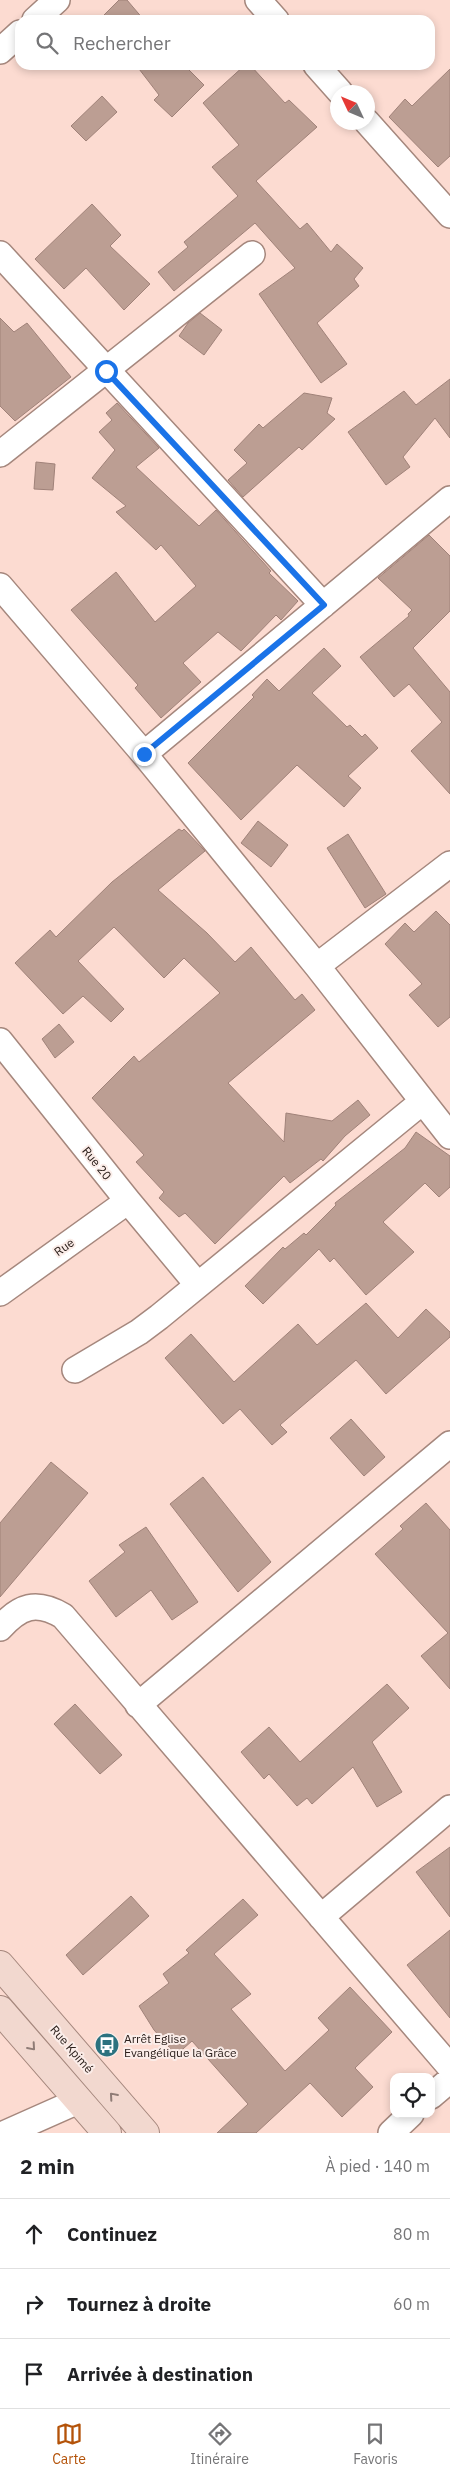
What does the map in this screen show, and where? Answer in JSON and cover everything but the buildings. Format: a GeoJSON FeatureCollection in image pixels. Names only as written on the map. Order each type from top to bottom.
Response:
{"type":"FeatureCollection","features":[{"type":"Feature","properties":{"kind":"main road","name":"Rue Kpimé"},"geometry":{"type":"LineString","coordinates":[[0,1965],[145,2133]]}},
{"type":"Feature","properties":{"kind":"main road"},"geometry":{"type":"LineString","coordinates":[[0,2010],[107,2133]]}},
{"type":"Feature","properties":{"kind":"street"},"geometry":{"type":"LineString","coordinates":[[40,15],[57,0]]}},
{"type":"Feature","properties":{"kind":"street"},"geometry":{"type":"LineString","coordinates":[[258,0],[272,15]]}},
{"type":"Feature","properties":{"kind":"street"},"geometry":{"type":"LineString","coordinates":[[0,51],[15,38]]}},
{"type":"Feature","properties":{"kind":"street"},"geometry":{"type":"LineString","coordinates":[[320,70],[334,85]]}},
{"type":"Feature","properties":{"kind":"street"},"geometry":{"type":"LineString","coordinates":[[374,130],[450,215]]}},
{"type":"Feature","properties":{"kind":"street"},"geometry":{"type":"LineString","coordinates":[[0,254],[324,605]]}},
{"type":"Feature","properties":{"kind":"street"},"geometry":{"type":"LineString","coordinates":[[0,454],[252,254]]}},
{"type":"Feature","properties":{"kind":"street"},"geometry":{"type":"LineString","coordinates":[[144,754],[324,605],[447,508]]}},
{"type":"Feature","properties":{"kind":"street"},"geometry":{"type":"LineString","coordinates":[[0,586],[144,754],[317,966],[450,1136]]}},
{"type":"Feature","properties":{"kind":"street"},"geometry":{"type":"LineString","coordinates":[[317,966],[450,864]]}},
{"type":"Feature","properties":{"kind":"street","name":"Rue 20"},"geometry":{"type":"LineString","coordinates":[[0,1041],[197,1284]]}},
{"type":"Feature","properties":{"kind":"street"},"geometry":{"type":"LineString","coordinates":[[75,1370],[139,1332],[422,1102]]}},
{"type":"Feature","properties":{"kind":"street","name":"Rue"},"geometry":{"type":"LineString","coordinates":[[0,1293],[128,1201]]}},
{"type":"Feature","properties":{"kind":"street"},"geometry":{"type":"LineString","coordinates":[[138,1705],[450,1444]]}},
{"type":"Feature","properties":{"kind":"street"},"geometry":{"type":"LineString","coordinates":[[0,1628],[12,1615],[27,1608],[41,1606],[52,1609],[63,1616],[450,2067]]}},
{"type":"Feature","properties":{"kind":"street"},"geometry":{"type":"LineString","coordinates":[[321,1917],[450,1808]]}},
{"type":"Feature","properties":{"kind":"street"},"geometry":{"type":"LineString","coordinates":[[435,2093],[450,2080]]}},
{"type":"Feature","properties":{"kind":"street"},"geometry":{"type":"LineString","coordinates":[[6,2133],[78,2101]]}},
{"type":"Feature","properties":{"kind":"street"},"geometry":{"type":"LineString","coordinates":[[390,2133],[407,2118]]}},
{"type":"Feature","properties":{"kind":"place","name":"Arrêt Eglise Evangélique la Grâce"},"geometry":{"type":"Point","coordinates":[107,2045]}},
{"type":"Feature","properties":{"kind":"route"},"geometry":{"type":"LineString","coordinates":[[106,371],[324,605],[144,754]]}}]}
